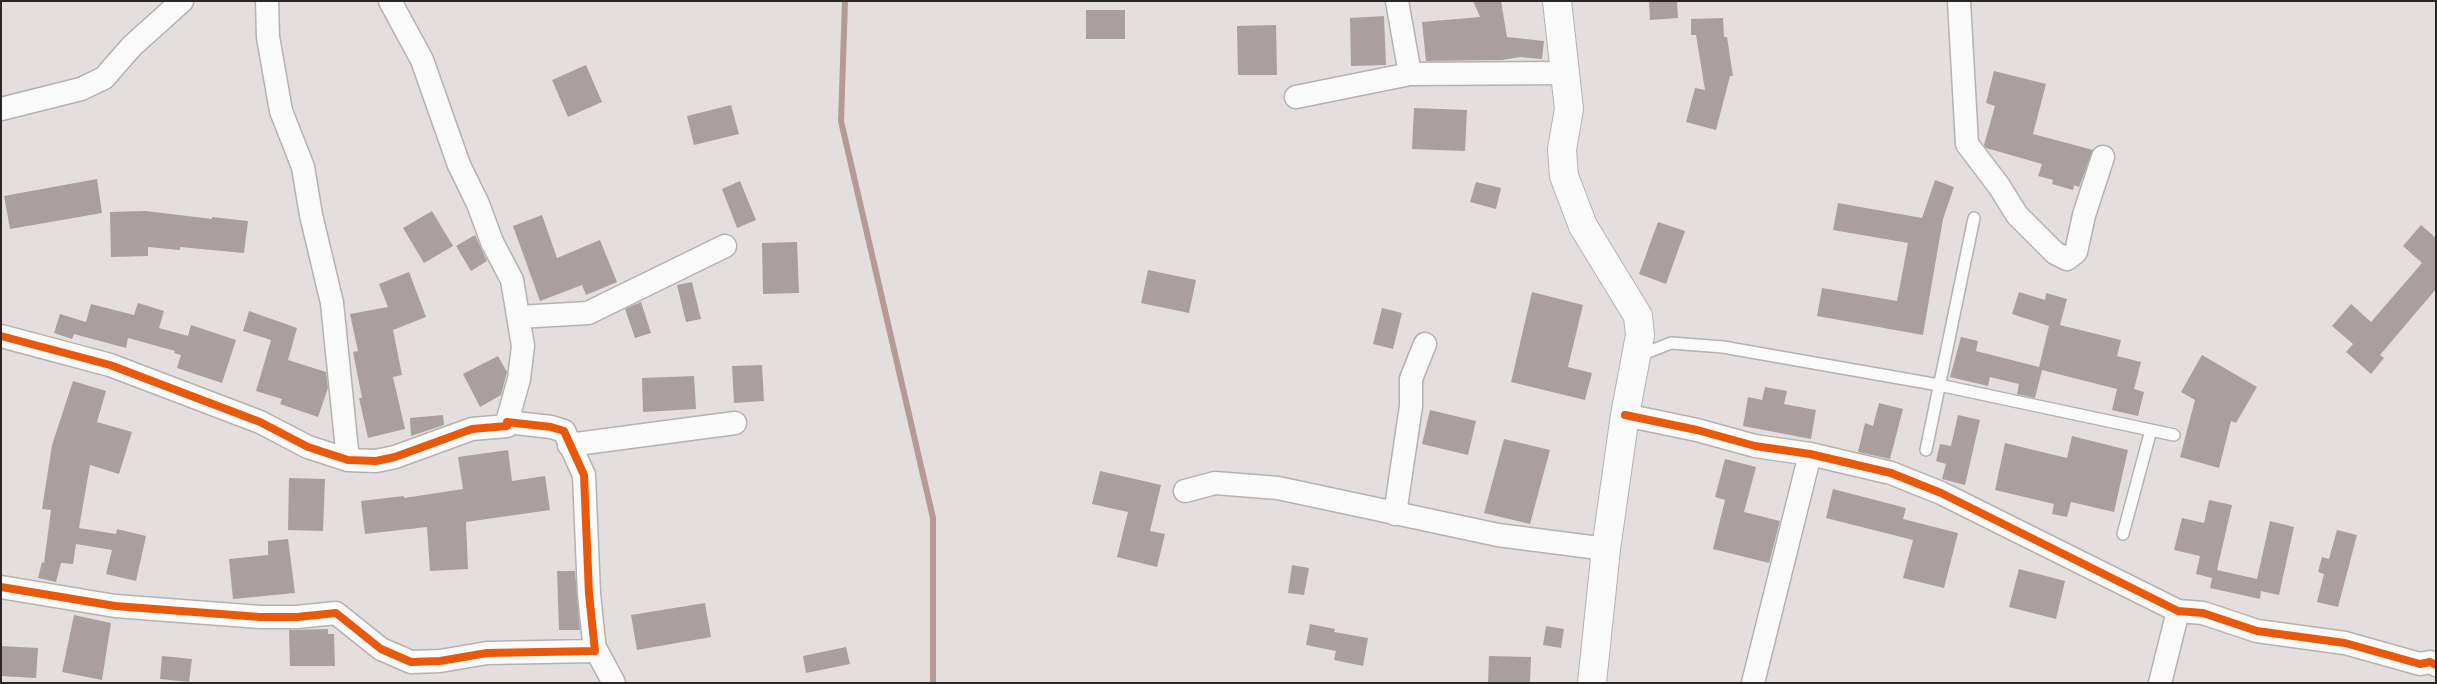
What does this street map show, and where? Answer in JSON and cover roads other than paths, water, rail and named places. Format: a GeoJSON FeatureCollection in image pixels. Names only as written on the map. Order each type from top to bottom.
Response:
{"type":"FeatureCollection","features":[{"type":"Feature","properties":{"kind":"street"},"geometry":{"type":"LineString","coordinates":[[1,108],[80,89],[104,78],[132,46],[182,1]]}},
{"type":"Feature","properties":{"kind":"street"},"geometry":{"type":"LineString","coordinates":[[267,1],[268,38],[281,110],[302,167],[311,215],[332,303],[348,460]]}},
{"type":"Feature","properties":{"kind":"street"},"geometry":{"type":"LineString","coordinates":[[1,336],[110,365],[260,422],[308,447],[348,460],[376,461],[395,457],[472,429],[507,426],[519,380],[523,346],[512,280],[492,242],[478,204],[459,165],[422,60],[398,20],[390,1]]}},
{"type":"Feature","properties":{"kind":"street"},"geometry":{"type":"LineString","coordinates":[[1397,1],[1410,74]]}},
{"type":"Feature","properties":{"kind":"street"},"geometry":{"type":"LineString","coordinates":[[1557,1],[1569,109],[1562,150],[1564,176],[1583,226],[1638,316],[1640,334],[1638,356],[1630,382],[1606,549],[1592,683]]}},
{"type":"Feature","properties":{"kind":"street"},"geometry":{"type":"LineString","coordinates":[[1959,1],[1967,144],[2000,186],[2017,215],[2055,253],[2067,259],[2076,252],[2084,215],[2103,157]]}},
{"type":"Feature","properties":{"kind":"street"},"geometry":{"type":"LineString","coordinates":[[1296,97],[1410,74],[1564,73]]}},
{"type":"Feature","properties":{"kind":"street"},"geometry":{"type":"LineString","coordinates":[[519,316],[588,313],[725,246]]}},
{"type":"Feature","properties":{"kind":"street"},"geometry":{"type":"LineString","coordinates":[[1395,514],[1411,406],[1411,379],[1425,344]]}},
{"type":"Feature","properties":{"kind":"street"},"geometry":{"type":"LineString","coordinates":[[1625,415],[1697,430],[1754,446],[1810,454],[1891,473],[1934,490],[2178,611],[2203,613],[2257,630],[2345,643],[2420,664],[2434,659]]}},
{"type":"Feature","properties":{"kind":"street"},"geometry":{"type":"LineString","coordinates":[[1,587],[124,607],[260,616],[297,617],[336,613],[381,649],[411,662],[440,661],[487,653],[595,651],[589,594],[584,475],[564,431],[551,427],[508,422]]}},
{"type":"Feature","properties":{"kind":"street"},"geometry":{"type":"LineString","coordinates":[[569,445],[735,423]]}},
{"type":"Feature","properties":{"kind":"street"},"geometry":{"type":"LineString","coordinates":[[1753,683],[1810,454]]}},
{"type":"Feature","properties":{"kind":"street"},"geometry":{"type":"LineString","coordinates":[[1185,491],[1215,483],[1278,488],[1498,535],[1606,549]]}},
{"type":"Feature","properties":{"kind":"street"},"geometry":{"type":"LineString","coordinates":[[2160,683],[2178,611]]}},
{"type":"Feature","properties":{"kind":"street"},"geometry":{"type":"LineString","coordinates":[[594,646],[614,683]]}},
{"type":"Feature","properties":{"kind":"lane"},"geometry":{"type":"LineString","coordinates":[[1926,450],[1974,218]]}},
{"type":"Feature","properties":{"kind":"lane"},"geometry":{"type":"LineString","coordinates":[[1638,356],[1671,343],[1723,347],[1938,385],[2174,435]]}},
{"type":"Feature","properties":{"kind":"lane"},"geometry":{"type":"LineString","coordinates":[[2123,534],[2151,430]]}},
{"type":"Feature","properties":{"kind":"waterway"},"geometry":{"type":"LineString","coordinates":[[845,1],[841,121],[933,518],[933,683]]}}]}
